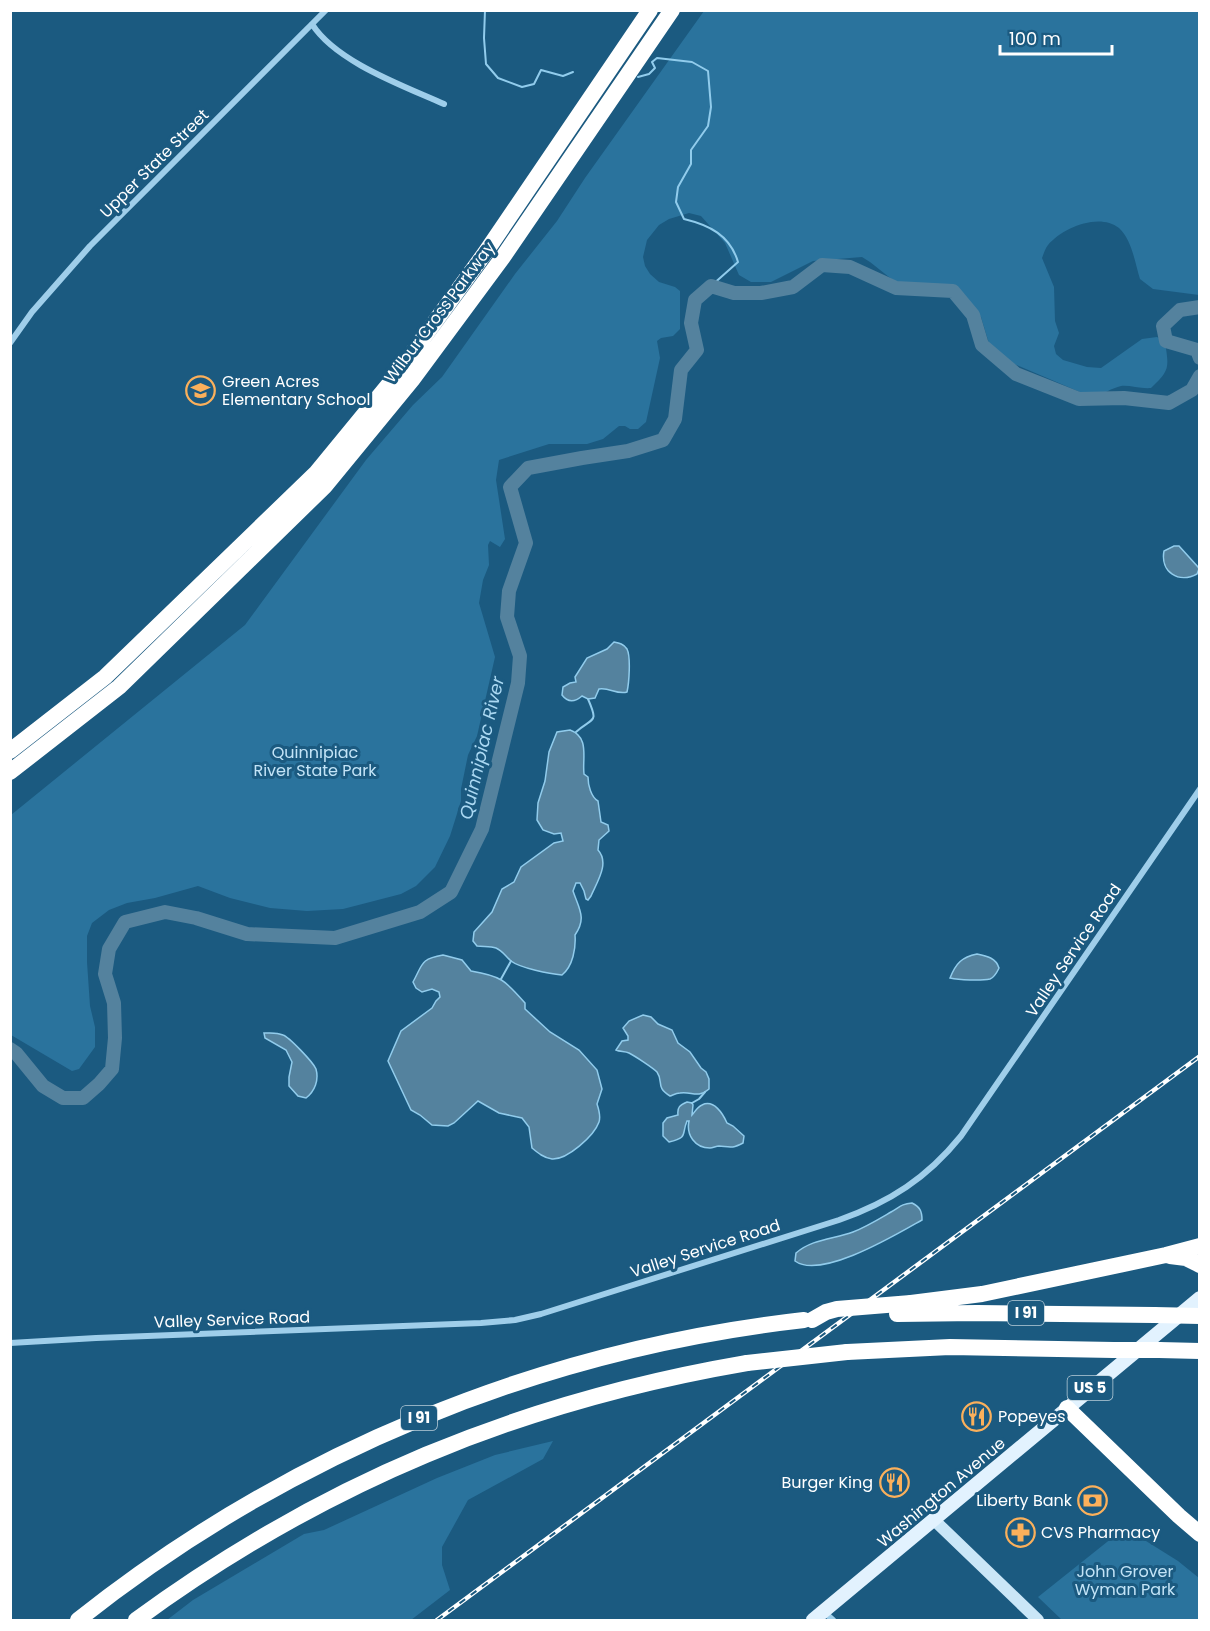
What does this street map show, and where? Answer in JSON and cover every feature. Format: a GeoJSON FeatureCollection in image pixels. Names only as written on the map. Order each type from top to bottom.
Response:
{"type":"FeatureCollection","features":[{"type":"Feature","properties":{"kind":"highway","name":"Wilbur Cross Parkway"},"geometry":{"type":"LineString","coordinates":[[10,751],[105,677],[316,473],[394,378],[478,263],[650,10]]}},
{"type":"Feature","properties":{"kind":"highway","name":"Wilbur Cross Parkway"},"geometry":{"type":"LineString","coordinates":[[10,772],[119,687],[325,486],[412,380],[503,257],[672,10]]}},
{"type":"Feature","properties":{"kind":"highway"},"geometry":{"type":"LineString","coordinates":[[808,1320],[837,1309],[982,1294],[1200,1246]]}},
{"type":"Feature","properties":{"kind":"highway"},"geometry":{"type":"LineString","coordinates":[[1166,1255],[1186,1258],[1200,1265]]}},
{"type":"Feature","properties":{"kind":"highway","name":"I 91"},"geometry":{"type":"LineString","coordinates":[[78,1620],[159,1560],[253,1501],[324,1462],[422,1417],[524,1380],[620,1353],[720,1332],[808,1320],[897,1314],[977,1312],[1200,1316]]}},
{"type":"Feature","properties":{"kind":"highway","name":"I 91"},"geometry":{"type":"LineString","coordinates":[[136,1620],[193,1580],[274,1529],[332,1498],[421,1456],[496,1427],[586,1398],[657,1380],[747,1363],[846,1352],[950,1347],[1200,1351]]}},
{"type":"Feature","properties":{"kind":"highway"},"geometry":{"type":"LineString","coordinates":[[1163,1351],[1200,1360]]}},
{"type":"Feature","properties":{"kind":"highway"},"geometry":{"type":"LineString","coordinates":[[1071,1405],[1200,1521]]}},
{"type":"Feature","properties":{"kind":"highway"},"geometry":{"type":"LineString","coordinates":[[1071,1405],[1179,1516],[1200,1534]]}},
{"type":"Feature","properties":{"kind":"main road","name":"Washington Avenue"},"geometry":{"type":"LineString","coordinates":[[823,1618],[934,1520],[1200,1298]]}},
{"type":"Feature","properties":{"kind":"street","name":"Upper State Street"},"geometry":{"type":"LineString","coordinates":[[10,343],[32,312],[90,246],[326,10]]}},
{"type":"Feature","properties":{"kind":"street"},"geometry":{"type":"LineString","coordinates":[[312,24],[332,47],[349,59],[444,104]]}},
{"type":"Feature","properties":{"kind":"street","name":"Valley Service Road"},"geometry":{"type":"LineString","coordinates":[[10,1343],[515,1320],[616,1291],[870,1208],[917,1180],[936,1164],[961,1136],[1200,789]]}},
{"type":"Feature","properties":{"kind":"street"},"geometry":{"type":"LineString","coordinates":[[934,1520],[1038,1620]]}},
{"type":"Feature","properties":{"kind":"green space","name":"Quinnipiac River State Park"},"geometry":{"type":"Polygon","coordinates":[[[704,11],[1199,11],[1199,295],[1153,289],[1140,279],[1127,239],[1119,228],[1111,223],[1091,222],[1071,228],[1048,245],[1042,258],[1054,287],[1055,321],[1059,333],[1054,346],[1056,354],[1063,360],[1087,367],[1101,368],[1142,339],[1157,337],[1165,342],[1167,368],[1162,377],[1151,388],[1121,386],[1094,398],[1014,364],[1000,361],[991,350],[981,317],[954,292],[931,288],[912,289],[894,281],[862,257],[813,261],[771,282],[751,282],[739,275],[725,243],[701,216],[689,213],[669,219],[659,225],[647,240],[643,257],[650,274],[659,282],[680,291],[680,329],[673,336],[657,341],[660,358],[646,422],[638,429],[619,426],[603,439],[587,444],[549,444],[499,460],[496,480],[505,539],[500,547],[490,541],[488,545],[489,565],[483,580],[479,603],[495,657],[477,736],[468,755],[461,789],[461,801],[450,836],[435,867],[416,886],[401,894],[343,909],[307,911],[270,908],[230,898],[198,886],[127,903],[109,910],[92,923],[87,936],[90,1006],[95,1027],[95,1047],[79,1069],[72,1071],[11,1035],[11,815],[245,625],[366,460],[413,405],[442,377],[515,274],[557,221],[704,11]]]}},
{"type":"Feature","properties":{"kind":"green space"},"geometry":{"type":"Polygon","coordinates":[[[553,1441],[543,1459],[468,1500],[442,1547],[442,1565],[450,1590],[411,1620],[167,1620],[193,1600],[304,1534],[324,1530],[437,1478],[495,1455],[553,1441]]]}},
{"type":"Feature","properties":{"kind":"green space","name":"John Grover Wyman Park"},"geometry":{"type":"Polygon","coordinates":[[[1112,1538],[1146,1541],[1178,1561],[1199,1578],[1199,1620],[1062,1620],[1038,1597],[1112,1538]]]}},
{"type":"Feature","properties":{"kind":"shaded area"},"geometry":{"type":"Polygon","coordinates":[[[1179,546],[1198,567],[1197,574],[1184,578],[1168,570],[1165,565],[1164,551],[1179,546]]]}},
{"type":"Feature","properties":{"kind":"shaded area"},"geometry":{"type":"Polygon","coordinates":[[[614,642],[620,643],[627,649],[629,670],[627,692],[599,689],[595,698],[588,699],[582,696],[572,701],[564,698],[563,687],[576,682],[575,677],[587,658],[607,649],[614,642]]]}},
{"type":"Feature","properties":{"kind":"shaded area"},"geometry":{"type":"Polygon","coordinates":[[[570,730],[576,733],[583,743],[584,774],[588,777],[589,787],[598,801],[601,822],[608,825],[609,831],[599,840],[598,850],[603,867],[591,896],[588,900],[586,899],[580,883],[576,883],[573,891],[581,913],[581,923],[575,935],[571,962],[562,975],[521,966],[511,961],[498,949],[477,946],[473,941],[474,932],[492,912],[502,889],[514,882],[521,867],[554,843],[563,841],[561,833],[554,834],[543,830],[537,820],[538,803],[545,781],[549,752],[557,732],[570,730]]]}},
{"type":"Feature","properties":{"kind":"shaded area"},"geometry":{"type":"Polygon","coordinates":[[[977,954],[996,962],[999,968],[993,977],[981,980],[950,978],[960,962],[977,954]]]}},
{"type":"Feature","properties":{"kind":"shaded area"},"geometry":{"type":"Polygon","coordinates":[[[443,955],[462,960],[471,971],[502,980],[525,1003],[525,1009],[550,1032],[579,1050],[597,1070],[602,1089],[597,1104],[599,1122],[592,1134],[565,1156],[552,1159],[544,1156],[532,1148],[529,1127],[522,1118],[499,1113],[478,1101],[448,1126],[432,1125],[411,1110],[388,1061],[401,1031],[432,1008],[440,997],[439,992],[432,989],[422,992],[413,982],[426,961],[443,955]]]}},
{"type":"Feature","properties":{"kind":"shaded area"},"geometry":{"type":"Polygon","coordinates":[[[643,1015],[651,1017],[658,1024],[672,1030],[678,1043],[690,1052],[706,1072],[709,1089],[701,1094],[679,1093],[670,1096],[661,1087],[655,1070],[629,1053],[616,1050],[622,1041],[628,1040],[623,1028],[629,1021],[643,1015]]]}},
{"type":"Feature","properties":{"kind":"shaded area"},"geometry":{"type":"Polygon","coordinates":[[[264,1033],[278,1033],[286,1037],[301,1050],[316,1069],[316,1085],[306,1098],[298,1096],[289,1086],[292,1062],[286,1050],[265,1038],[264,1033]]]}},
{"type":"Feature","properties":{"kind":"shaded area"},"geometry":{"type":"Polygon","coordinates":[[[687,1102],[693,1105],[692,1115],[702,1105],[714,1106],[727,1123],[744,1136],[743,1143],[731,1147],[700,1146],[690,1136],[689,1121],[687,1121],[682,1137],[669,1142],[663,1136],[663,1123],[667,1118],[678,1115],[682,1104],[687,1102]]]}},
{"type":"Feature","properties":{"kind":"shaded area"},"geometry":{"type":"Polygon","coordinates":[[[912,1203],[920,1210],[922,1220],[878,1244],[822,1265],[807,1265],[795,1261],[796,1253],[802,1248],[853,1232],[905,1204],[912,1203]]]}},
{"type":"Feature","properties":{"kind":"waterway"},"geometry":{"type":"LineString","coordinates":[[485,10],[486,64],[498,78],[522,87],[534,84],[541,70],[563,76],[573,72]]}},
{"type":"Feature","properties":{"kind":"waterway"},"geometry":{"type":"LineString","coordinates":[[638,77],[649,74],[655,68],[652,62],[657,58],[692,62],[708,71],[711,107],[708,126],[691,150],[691,164],[678,187],[676,202],[684,219],[702,224],[724,238],[738,262],[711,286]]}},
{"type":"Feature","properties":{"kind":"waterway","name":"Quinnipiac River"},"geometry":{"type":"LineString","coordinates":[[10,1049],[16,1053],[43,1086],[63,1098],[83,1098],[99,1084],[112,1069],[115,1038],[114,1003],[105,974],[109,949],[125,922],[165,912],[196,918],[247,934],[335,938],[420,912],[451,892],[482,829],[518,683],[520,656],[507,617],[509,591],[526,543],[510,487],[528,468],[628,451],[663,440],[675,419],[681,370],[697,350],[691,323],[695,300],[711,286],[734,293],[761,293],[793,287],[822,265],[850,267],[896,288],[953,291],[973,315],[982,345],[1016,374],[1079,399],[1124,398],[1169,403],[1192,390],[1200,376]]}},
{"type":"Feature","properties":{"kind":"waterway","name":"Quinnipiac River"},"geometry":{"type":"LineString","coordinates":[[1200,307],[1180,310],[1163,326],[1166,341],[1197,350],[1200,358]]}},
{"type":"Feature","properties":{"kind":"waterway"},"geometry":{"type":"LineString","coordinates":[[576,732],[590,722],[594,716],[588,699]]}},
{"type":"Feature","properties":{"kind":"waterway"},"geometry":{"type":"LineString","coordinates":[[501,979],[511,961]]}},
{"type":"Feature","properties":{"kind":"waterway"},"geometry":{"type":"LineString","coordinates":[[692,1103],[705,1092]]}},
{"type":"Feature","properties":{"kind":"railway"},"geometry":{"type":"LineString","coordinates":[[437,1620],[1200,1056]]}},
{"type":"Feature","properties":{"kind":"place","name":"Green Acres Elementary School"},"geometry":{"type":"Point","coordinates":[201,390]}},
{"type":"Feature","properties":{"kind":"place","name":"Popeyes"},"geometry":{"type":"Point","coordinates":[977,1416]}},
{"type":"Feature","properties":{"kind":"place","name":"Burger King"},"geometry":{"type":"Point","coordinates":[894,1482]}},
{"type":"Feature","properties":{"kind":"place","name":"Liberty Bank"},"geometry":{"type":"Point","coordinates":[1093,1500]}},
{"type":"Feature","properties":{"kind":"place","name":"CVS Pharmacy"},"geometry":{"type":"Point","coordinates":[1020,1532]}}]}
